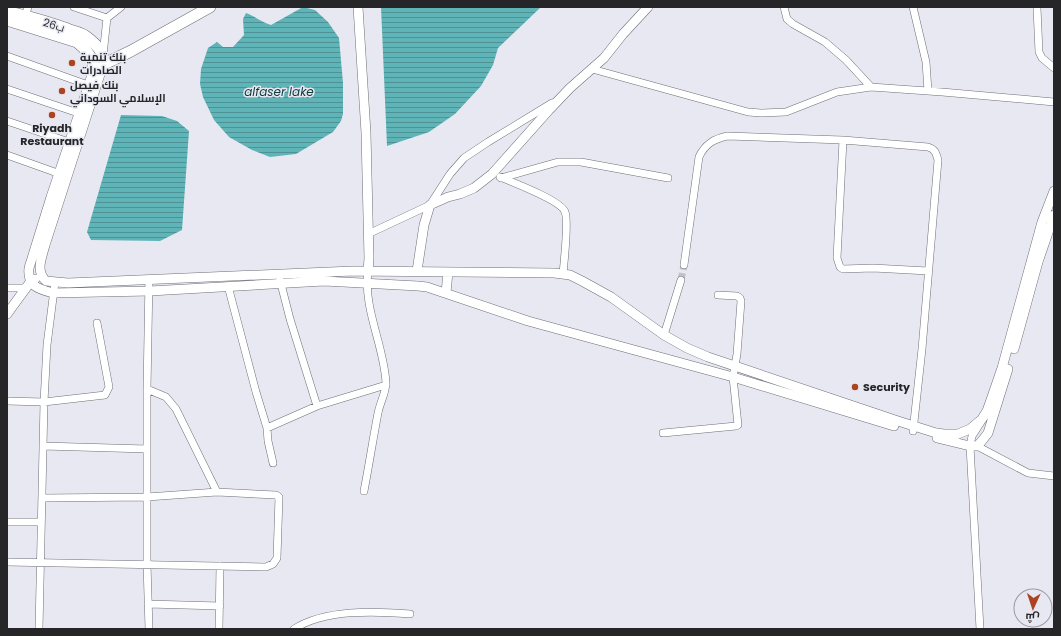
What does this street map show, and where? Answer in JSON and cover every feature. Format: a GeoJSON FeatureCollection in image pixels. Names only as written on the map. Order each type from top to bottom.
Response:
{"type":"FeatureCollection","features":[{"type":"Feature","properties":{"kind":"highway"},"geometry":{"type":"LineString","coordinates":[[97,59],[131,51],[210,7]]}},
{"type":"Feature","properties":{"kind":"highway","name":"26ب"},"geometry":{"type":"LineString","coordinates":[[7,11],[27,12],[84,35],[97,59]]}},
{"type":"Feature","properties":{"kind":"highway","name":"26ب"},"geometry":{"type":"LineString","coordinates":[[7,20],[77,42],[97,59]]}},
{"type":"Feature","properties":{"kind":"street"},"geometry":{"type":"LineString","coordinates":[[74,7],[108,18]]}},
{"type":"Feature","properties":{"kind":"street"},"geometry":{"type":"LineString","coordinates":[[28,285],[29,268],[82,114],[108,18],[121,7]]}},
{"type":"Feature","properties":{"kind":"street"},"geometry":{"type":"LineString","coordinates":[[358,7],[366,133],[368,234],[368,271],[366,282],[368,297],[384,363],[386,385],[379,411],[364,491]]}},
{"type":"Feature","properties":{"kind":"street"},"geometry":{"type":"LineString","coordinates":[[368,234],[448,197],[474,188],[492,174],[560,98],[604,58],[622,34],[648,7]]}},
{"type":"Feature","properties":{"kind":"street"},"geometry":{"type":"LineString","coordinates":[[784,7],[787,18],[793,24],[825,42],[846,60],[871,87]]}},
{"type":"Feature","properties":{"kind":"street"},"geometry":{"type":"LineString","coordinates":[[913,7],[926,62],[928,91]]}},
{"type":"Feature","properties":{"kind":"street"},"geometry":{"type":"LineString","coordinates":[[1037,8],[1040,52],[1042,58],[1054,68]]}},
{"type":"Feature","properties":{"kind":"street"},"geometry":{"type":"LineString","coordinates":[[7,56],[88,85]]}},
{"type":"Feature","properties":{"kind":"street"},"geometry":{"type":"LineString","coordinates":[[97,59],[88,85],[82,114],[69,142],[45,245],[40,267],[42,276],[46,280],[55,282],[107,281],[278,274],[427,287],[528,321],[831,403],[974,446],[1028,473],[1054,476]]}},
{"type":"Feature","properties":{"kind":"street"},"geometry":{"type":"LineString","coordinates":[[592,69],[748,112],[761,113],[786,112],[837,92],[871,87],[1054,102]]}},
{"type":"Feature","properties":{"kind":"street"},"geometry":{"type":"LineString","coordinates":[[7,89],[82,114]]}},
{"type":"Feature","properties":{"kind":"street"},"geometry":{"type":"LineString","coordinates":[[414,285],[424,225],[430,205],[450,174],[464,158],[560,98]]}},
{"type":"Feature","properties":{"kind":"street"},"geometry":{"type":"LineString","coordinates":[[7,121],[69,142]]}},
{"type":"Feature","properties":{"kind":"street"},"geometry":{"type":"LineString","coordinates":[[684,265],[700,157],[703,149],[708,143],[717,138],[728,136],[844,140],[932,148],[936,153],[938,160],[914,429]]}},
{"type":"Feature","properties":{"kind":"street"},"geometry":{"type":"LineString","coordinates":[[844,140],[837,258],[840,267],[843,269],[873,268],[928,271]]}},
{"type":"Feature","properties":{"kind":"street"},"geometry":{"type":"LineString","coordinates":[[7,155],[62,175]]}},
{"type":"Feature","properties":{"kind":"street"},"geometry":{"type":"LineString","coordinates":[[501,178],[558,162],[581,162],[668,178]]}},
{"type":"Feature","properties":{"kind":"street"},"geometry":{"type":"LineString","coordinates":[[492,174],[549,199],[562,206],[565,210],[566,225],[563,274]]}},
{"type":"Feature","properties":{"kind":"street"},"geometry":{"type":"LineString","coordinates":[[974,446],[988,433],[1023,304],[1042,222],[1054,191]]}},
{"type":"Feature","properties":{"kind":"street"},"geometry":{"type":"LineString","coordinates":[[980,629],[974,446],[972,436],[987,411],[1054,214]]}},
{"type":"Feature","properties":{"kind":"street"},"geometry":{"type":"LineString","coordinates":[[7,288],[33,285],[43,290],[53,292],[150,291],[281,284],[368,271],[563,274],[570,275],[611,297],[664,335],[687,348],[831,403]]}},
{"type":"Feature","properties":{"kind":"street"},"geometry":{"type":"LineString","coordinates":[[446,293],[448,272]]}},
{"type":"Feature","properties":{"kind":"street"},"geometry":{"type":"LineString","coordinates":[[278,274],[290,319],[317,406]]}},
{"type":"Feature","properties":{"kind":"street"},"geometry":{"type":"LineString","coordinates":[[7,314],[28,285],[42,276]]}},
{"type":"Feature","properties":{"kind":"street"},"geometry":{"type":"LineString","coordinates":[[209,277],[210,287]]}},
{"type":"Feature","properties":{"kind":"street"},"geometry":{"type":"LineString","coordinates":[[149,629],[147,564],[147,389],[150,279]]}},
{"type":"Feature","properties":{"kind":"street"},"geometry":{"type":"LineString","coordinates":[[664,335],[681,280]]}},
{"type":"Feature","properties":{"kind":"street"},"geometry":{"type":"LineString","coordinates":[[107,281],[107,292]]}},
{"type":"Feature","properties":{"kind":"street"},"geometry":{"type":"LineString","coordinates":[[39,629],[44,402],[47,345],[55,282]]}},
{"type":"Feature","properties":{"kind":"street"},"geometry":{"type":"LineString","coordinates":[[228,286],[267,428],[268,441],[273,463]]}},
{"type":"Feature","properties":{"kind":"street"},"geometry":{"type":"LineString","coordinates":[[663,433],[738,425],[733,377],[740,298],[737,296],[718,295]]}},
{"type":"Feature","properties":{"kind":"street"},"geometry":{"type":"LineString","coordinates":[[7,402],[44,402],[105,395],[109,387],[97,323]]}},
{"type":"Feature","properties":{"kind":"street"},"geometry":{"type":"LineString","coordinates":[[267,428],[317,406],[386,385]]}},
{"type":"Feature","properties":{"kind":"street"},"geometry":{"type":"LineString","coordinates":[[147,389],[166,397],[176,409],[217,492]]}},
{"type":"Feature","properties":{"kind":"street"},"geometry":{"type":"LineString","coordinates":[[914,429],[944,434],[958,434],[970,429],[982,419]]}},
{"type":"Feature","properties":{"kind":"street"},"geometry":{"type":"LineString","coordinates":[[43,446],[147,449]]}},
{"type":"Feature","properties":{"kind":"street"},"geometry":{"type":"LineString","coordinates":[[7,562],[266,566],[274,564],[277,558],[279,497],[276,494],[217,492],[147,497],[42,498]]}},
{"type":"Feature","properties":{"kind":"street"},"geometry":{"type":"LineString","coordinates":[[7,522],[41,522]]}},
{"type":"Feature","properties":{"kind":"street"},"geometry":{"type":"LineString","coordinates":[[219,629],[220,566]]}},
{"type":"Feature","properties":{"kind":"street"},"geometry":{"type":"LineString","coordinates":[[148,604],[220,606]]}},
{"type":"Feature","properties":{"kind":"street"},"geometry":{"type":"LineString","coordinates":[[294,629],[306,622],[326,616],[389,612],[410,614]]}},
{"type":"Feature","properties":{"kind":"water","name":"alfaser lake"},"geometry":{"type":"Polygon","coordinates":[[[303,7],[315,10],[328,22],[339,38],[343,83],[343,114],[341,121],[333,132],[296,154],[270,157],[252,150],[229,137],[214,120],[203,97],[200,84],[201,69],[208,48],[217,42],[223,47],[233,47],[244,35],[243,19],[246,13],[271,25],[303,7]]]}},
{"type":"Feature","properties":{"kind":"water"},"geometry":{"type":"Polygon","coordinates":[[[381,7],[541,7],[498,48],[493,65],[481,86],[455,114],[429,132],[387,146],[381,7]]]}},
{"type":"Feature","properties":{"kind":"water"},"geometry":{"type":"Polygon","coordinates":[[[121,115],[162,116],[177,121],[189,131],[182,230],[160,241],[91,240],[87,232],[121,115]]]}},
{"type":"Feature","properties":{"kind":"tunnel"},"geometry":{"type":"LineString","coordinates":[[681,280],[684,265]]}},
{"type":"Feature","properties":{"kind":"place","name":"بنك تنمية الصادرات"},"geometry":{"type":"Point","coordinates":[72,63]}},
{"type":"Feature","properties":{"kind":"place","name":"بنك فيصل الإسلامي السوداني"},"geometry":{"type":"Point","coordinates":[62,91]}},
{"type":"Feature","properties":{"kind":"place","name":"Riyadh Restaurant"},"geometry":{"type":"Point","coordinates":[52,115]}},
{"type":"Feature","properties":{"kind":"place","name":"Security"},"geometry":{"type":"Point","coordinates":[855,387]}}]}
